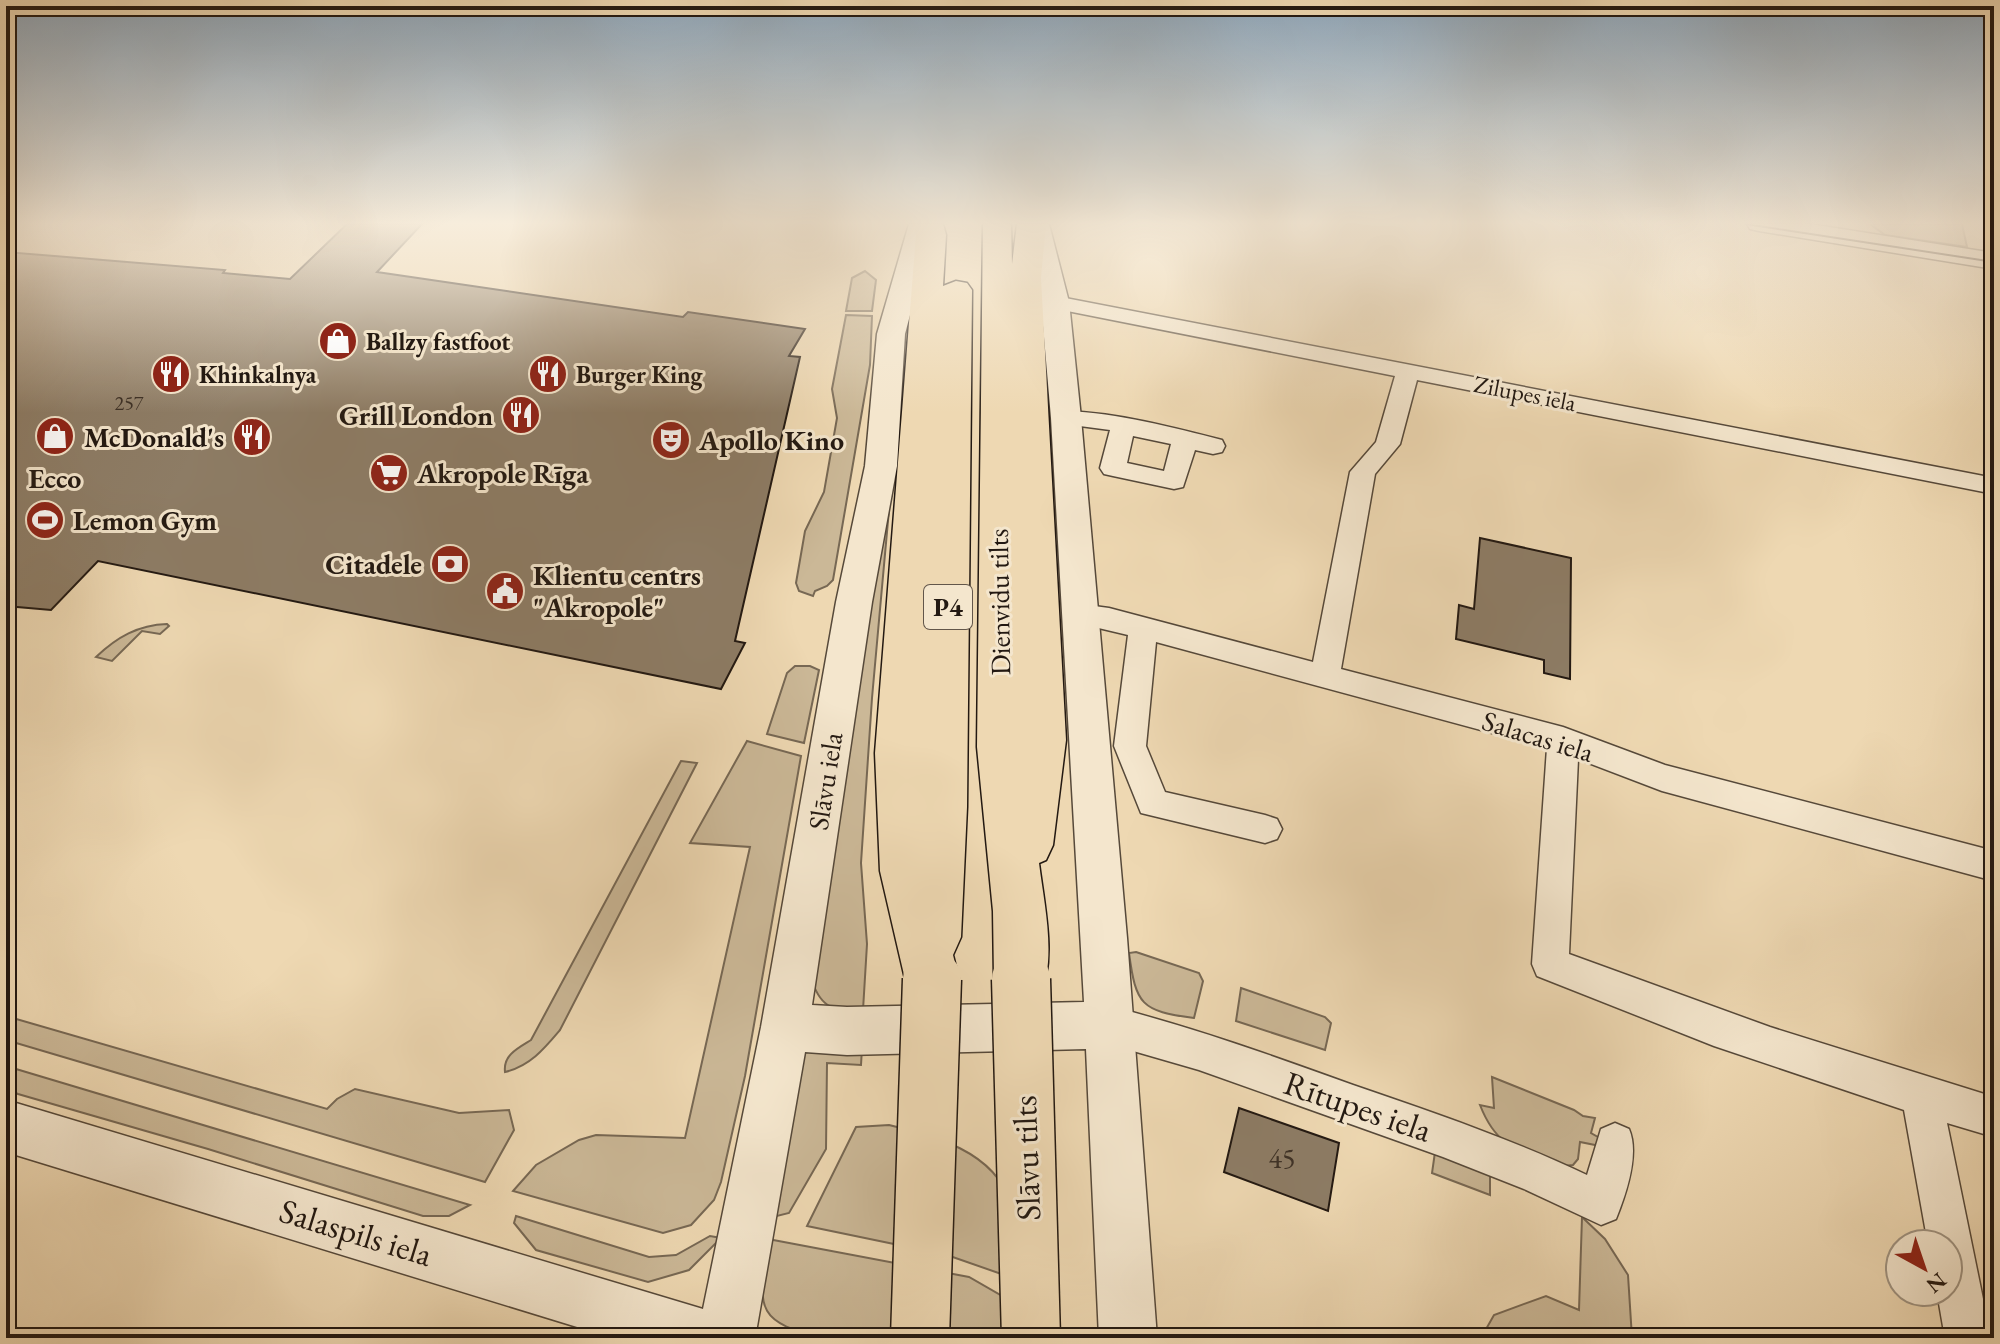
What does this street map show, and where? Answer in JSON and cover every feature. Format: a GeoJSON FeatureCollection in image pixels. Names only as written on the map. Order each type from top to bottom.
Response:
{"type":"FeatureCollection","features":[{"type":"Feature","properties":{"kind":"highway"},"geometry":{"type":"LineString","coordinates":[[920,1338],[932,979],[905,871],[898,753],[928,287]]}},
{"type":"Feature","properties":{"kind":"highway","name":"Slāvu tilts"},"geometry":{"type":"LineString","coordinates":[[1026,287],[1043,740],[1019,911],[1031,1338]]}},
{"type":"Feature","properties":{"kind":"street","name":"Slāvu iela"},"geometry":{"type":"LineString","coordinates":[[726,1338],[785,1027],[854,602],[881,466],[891,334],[929,287]]}},
{"type":"Feature","properties":{"kind":"street"},"geometry":{"type":"LineString","coordinates":[[1039,287],[1055,302],[1066,418],[1128,1338]]}},
{"type":"Feature","properties":{"kind":"street","name":"Zilupes iela"},"geometry":{"type":"LineString","coordinates":[[1055,302],[1994,486]]}},
{"type":"Feature","properties":{"kind":"street"},"geometry":{"type":"LineString","coordinates":[[1325,677],[1363,472],[1388,444],[1408,370]]}},
{"type":"Feature","properties":{"kind":"street"},"geometry":{"type":"LineString","coordinates":[[1066,418],[1123,426],[1213,446]]}},
{"type":"Feature","properties":{"kind":"street"},"geometry":{"type":"LineString","coordinates":[[1123,426],[1113,468],[1174,481],[1185,439]]}},
{"type":"Feature","properties":{"kind":"street","name":"Salacas iela"},"geometry":{"type":"LineString","coordinates":[[1079,614],[1143,628],[1563,740],[1662,778],[1994,866]]}},
{"type":"Feature","properties":{"kind":"street"},"geometry":{"type":"LineString","coordinates":[[1143,628],[1130,746],[1153,803],[1265,829]]}},
{"type":"Feature","properties":{"kind":"street"},"geometry":{"type":"LineString","coordinates":[[1563,740],[1550,964],[1667,1012],[1922,1097],[1994,1117]]}},
{"type":"Feature","properties":{"kind":"street"},"geometry":{"type":"LineString","coordinates":[[785,1027],[847,1031],[1109,1025]]}},
{"type":"Feature","properties":{"kind":"street","name":"Rītupes iela"},"geometry":{"type":"LineString","coordinates":[[1109,1025],[1168,1039],[1448,1138],[1569,1187],[1601,1204],[1615,1143]]}},
{"type":"Feature","properties":{"kind":"street"},"geometry":{"type":"LineString","coordinates":[[1922,1097],[1968,1338]]}},
{"type":"Feature","properties":{"kind":"street","name":"Salaspils iela"},"geometry":{"type":"LineString","coordinates":[[6,1126],[706,1338]]}},
{"type":"Feature","properties":{"kind":"shaded area"},"geometry":{"type":"Polygon","coordinates":[[[850,287],[875,287],[872,311],[846,311],[850,287]]]}},
{"type":"Feature","properties":{"kind":"shaded area"},"geometry":{"type":"Polygon","coordinates":[[[846,315],[872,316],[870,365],[833,580],[815,591],[813,596],[799,591],[796,583],[805,531],[824,492],[837,418],[832,389],[846,315]]]}},
{"type":"Feature","properties":{"kind":"shaded area"},"geometry":{"type":"Polygon","coordinates":[[[900,388],[872,698],[861,863],[867,944],[863,1010],[845,1010],[825,1003],[812,981],[900,388]]]}},
{"type":"Feature","properties":{"kind":"shaded area"},"geometry":{"type":"Polygon","coordinates":[[[169,626],[160,634],[142,631],[112,661],[96,657],[128,633],[169,626]]]}},
{"type":"Feature","properties":{"kind":"shaded area"},"geometry":{"type":"Polygon","coordinates":[[[795,666],[810,666],[819,670],[804,743],[767,734],[787,673],[795,666]]]}},
{"type":"Feature","properties":{"kind":"shaded area"},"geometry":{"type":"Polygon","coordinates":[[[747,741],[801,756],[745,1076],[721,1182],[714,1200],[691,1225],[663,1233],[513,1191],[536,1165],[579,1140],[596,1135],[685,1138],[750,847],[690,843],[747,741]]]}},
{"type":"Feature","properties":{"kind":"shaded area"},"geometry":{"type":"Polygon","coordinates":[[[681,761],[697,763],[560,1030],[529,1061],[505,1072],[509,1057],[531,1040],[681,761]]]}},
{"type":"Feature","properties":{"kind":"shaded area"},"geometry":{"type":"Polygon","coordinates":[[[1136,952],[1199,973],[1203,981],[1194,1018],[1162,1012],[1144,1002],[1135,984],[1129,953],[1136,952]]]}},
{"type":"Feature","properties":{"kind":"shaded area"},"geometry":{"type":"Polygon","coordinates":[[[1241,988],[1325,1017],[1331,1023],[1325,1050],[1236,1021],[1241,988]]]}},
{"type":"Feature","properties":{"kind":"shaded area"},"geometry":{"type":"Polygon","coordinates":[[[6,1016],[327,1109],[355,1089],[459,1113],[509,1110],[514,1130],[485,1182],[6,1040],[6,1016]]]}},
{"type":"Feature","properties":{"kind":"shaded area"},"geometry":{"type":"Polygon","coordinates":[[[862,1048],[861,1065],[827,1063],[826,1149],[789,1213],[773,1217],[802,1049],[862,1048]]]}},
{"type":"Feature","properties":{"kind":"shaded area"},"geometry":{"type":"Polygon","coordinates":[[[6,1066],[470,1205],[449,1216],[423,1216],[18,1094],[6,1089],[6,1066]]]}},
{"type":"Feature","properties":{"kind":"shaded area"},"geometry":{"type":"Polygon","coordinates":[[[1492,1077],[1583,1116],[1595,1118],[1591,1133],[1605,1141],[1605,1147],[1580,1142],[1578,1159],[1573,1165],[1563,1166],[1512,1147],[1495,1132],[1480,1105],[1494,1108],[1492,1077]]]}},
{"type":"Feature","properties":{"kind":"shaded area"},"geometry":{"type":"Polygon","coordinates":[[[889,1125],[925,1134],[960,1148],[991,1170],[1010,1202],[1010,1277],[947,1255],[807,1226],[856,1127],[889,1125]]]}},
{"type":"Feature","properties":{"kind":"shaded area"},"geometry":{"type":"Polygon","coordinates":[[[1435,1152],[1490,1170],[1490,1195],[1432,1173],[1435,1152]]]}},
{"type":"Feature","properties":{"kind":"shaded area"},"geometry":{"type":"Polygon","coordinates":[[[516,1216],[649,1257],[676,1255],[710,1236],[721,1238],[689,1270],[648,1282],[536,1250],[514,1223],[516,1216]]]}},
{"type":"Feature","properties":{"kind":"shaded area"},"geometry":{"type":"Polygon","coordinates":[[[1582,1217],[1605,1239],[1628,1275],[1632,1338],[1481,1338],[1494,1315],[1546,1296],[1579,1310],[1582,1217]]]}},
{"type":"Feature","properties":{"kind":"shaded area"},"geometry":{"type":"Polygon","coordinates":[[[768,1239],[969,1277],[1075,1338],[827,1338],[802,1332],[784,1326],[766,1308],[763,1281],[768,1239]]]}},
{"type":"Feature","properties":{"kind":"building","name":"Akropole Rīga"},"geometry":{"type":"Polygon","coordinates":[[[6,287],[477,287],[683,317],[688,312],[805,329],[789,356],[800,357],[735,641],[745,643],[721,689],[98,561],[51,610],[6,606],[6,287]]]}},
{"type":"Feature","properties":{"kind":"building"},"geometry":{"type":"Polygon","coordinates":[[[1480,538],[1571,558],[1570,679],[1544,673],[1544,660],[1456,639],[1459,605],[1474,609],[1480,538]]]}},
{"type":"Feature","properties":{"kind":"building"},"geometry":{"type":"Polygon","coordinates":[[[1239,1108],[1339,1143],[1328,1211],[1224,1172],[1239,1108]]]}},
{"type":"Feature","properties":{"kind":"railway"},"geometry":{"type":"LineString","coordinates":[[6,1333],[20,1338]]}},
{"type":"Feature","properties":{"kind":"place","name":"Ballzy fastfoot"},"geometry":{"type":"Point","coordinates":[338,341]}},
{"type":"Feature","properties":{"kind":"place","name":"Khinkalnya"},"geometry":{"type":"Point","coordinates":[171,374]}},
{"type":"Feature","properties":{"kind":"place","name":"Burger King"},"geometry":{"type":"Point","coordinates":[548,374]}},
{"type":"Feature","properties":{"kind":"place","name":"Grill London"},"geometry":{"type":"Point","coordinates":[521,415]}},
{"type":"Feature","properties":{"kind":"place","name":"Ecco"},"geometry":{"type":"Point","coordinates":[55,436]}},
{"type":"Feature","properties":{"kind":"place","name":"McDonald's"},"geometry":{"type":"Point","coordinates":[252,437]}},
{"type":"Feature","properties":{"kind":"place","name":"Apollo Kino"},"geometry":{"type":"Point","coordinates":[671,440]}},
{"type":"Feature","properties":{"kind":"place","name":"Akropole Rīga"},"geometry":{"type":"Point","coordinates":[389,473]}},
{"type":"Feature","properties":{"kind":"place","name":"Lemon Gym"},"geometry":{"type":"Point","coordinates":[45,520]}},
{"type":"Feature","properties":{"kind":"place","name":"Citadele"},"geometry":{"type":"Point","coordinates":[450,564]}},
{"type":"Feature","properties":{"kind":"place","name":"Klientu centrs \"Akropole\""},"geometry":{"type":"Point","coordinates":[505,591]}}]}
